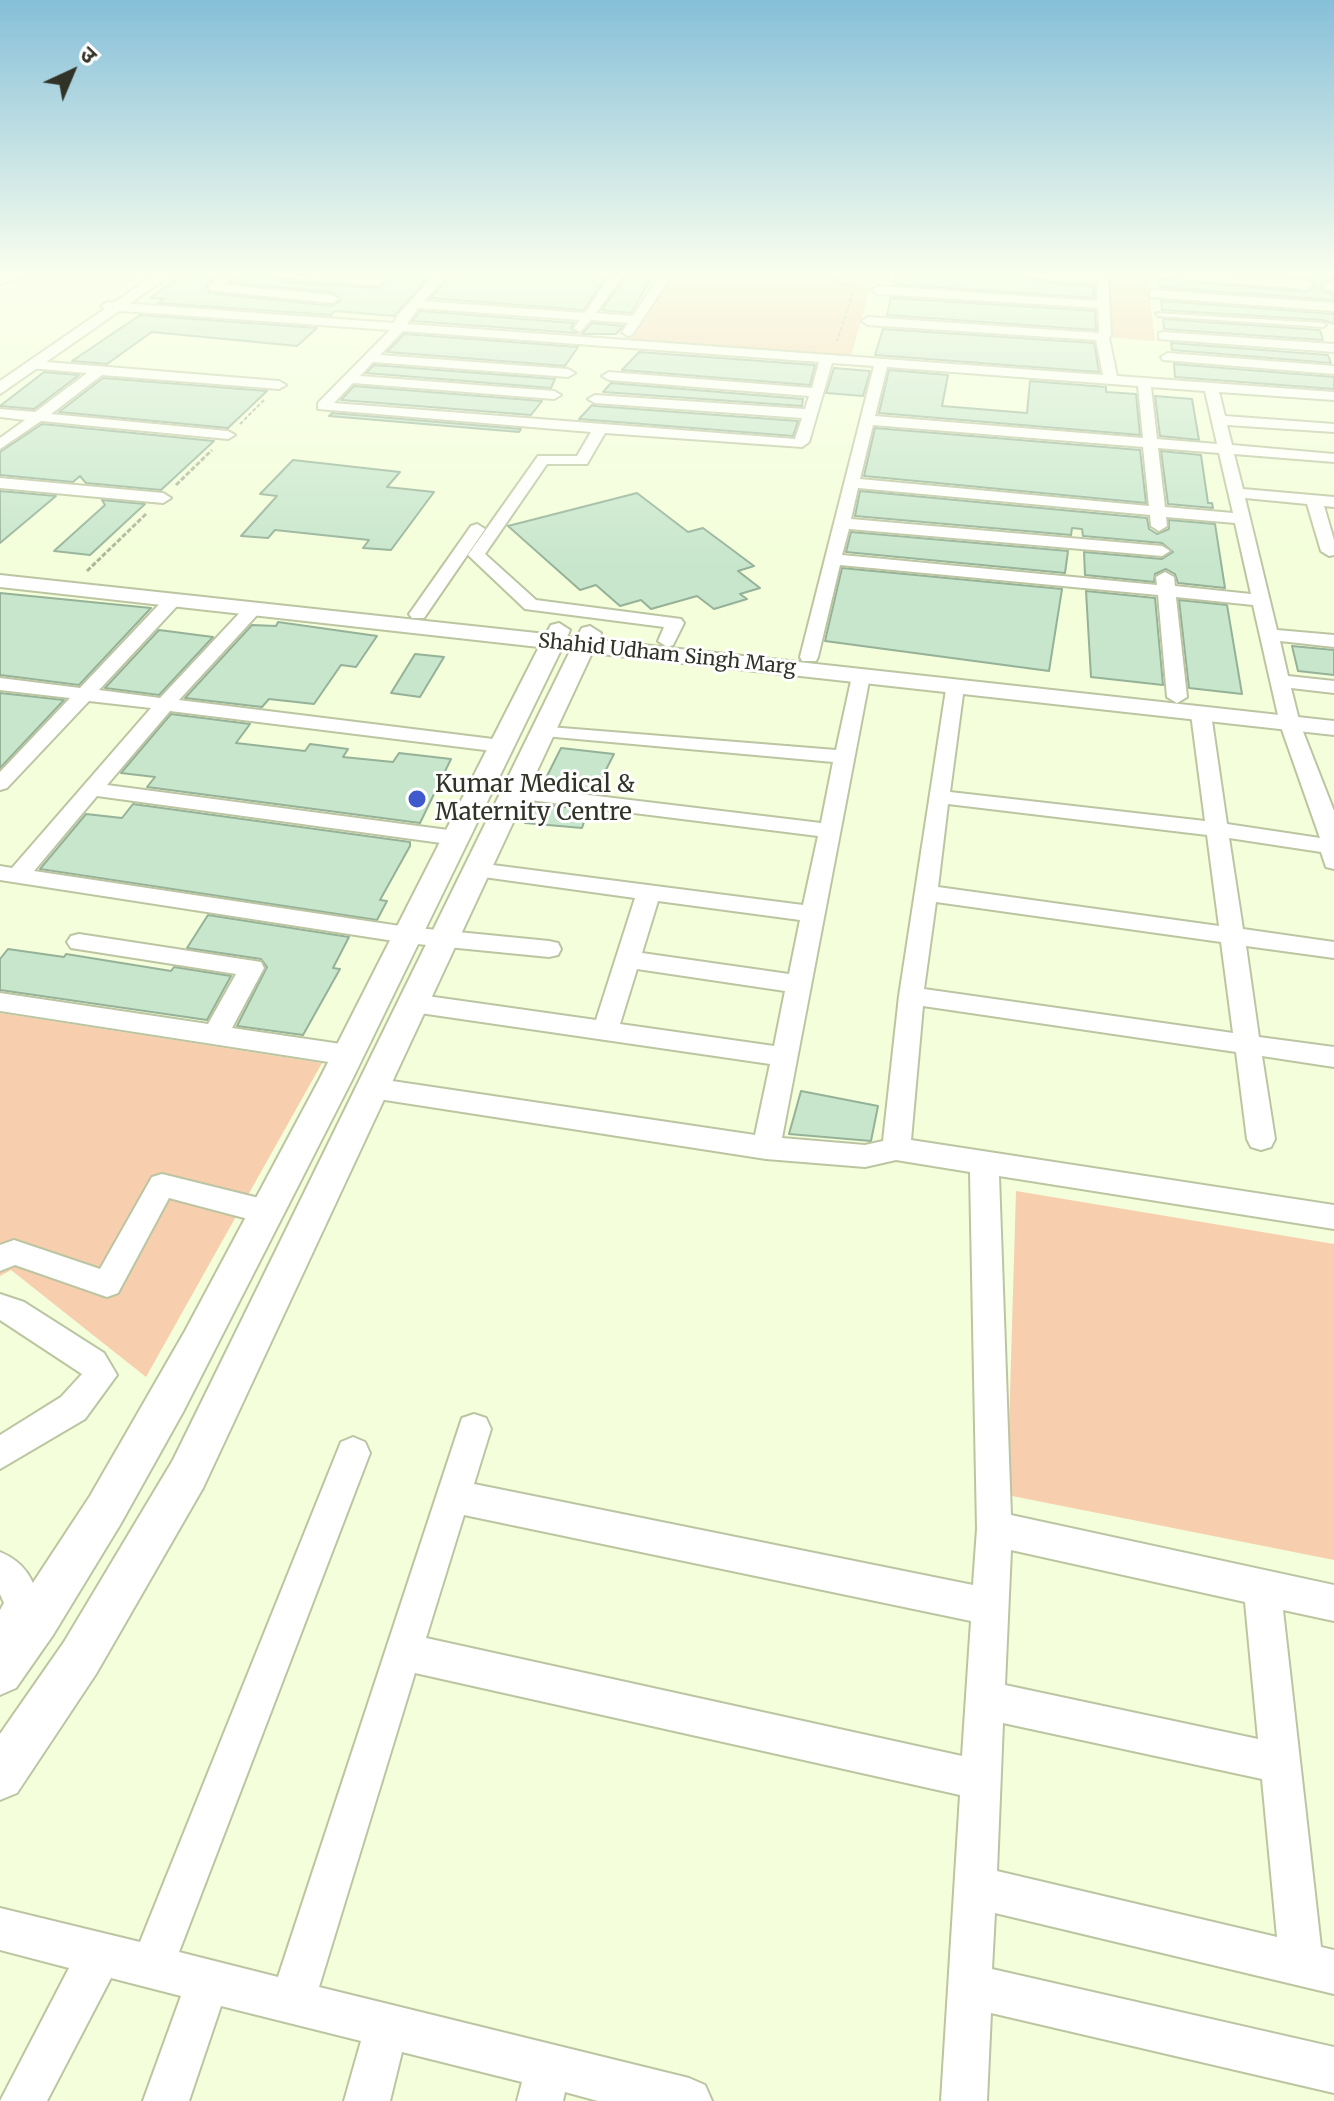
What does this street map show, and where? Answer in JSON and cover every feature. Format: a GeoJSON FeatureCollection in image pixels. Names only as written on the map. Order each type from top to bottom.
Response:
{"type":"FeatureCollection","features":[{"type":"Feature","properties":{"kind":"street"},"geometry":{"type":"LineString","coordinates":[[0,389],[23,373]]}},
{"type":"Feature","properties":{"kind":"street"},"geometry":{"type":"LineString","coordinates":[[0,445],[96,373]]}},
{"type":"Feature","properties":{"kind":"street"},"geometry":{"type":"LineString","coordinates":[[136,373],[279,385]]}},
{"type":"Feature","properties":{"kind":"street"},"geometry":{"type":"LineString","coordinates":[[356,373],[323,406],[797,444],[802,442],[823,373]]}},
{"type":"Feature","properties":{"kind":"street"},"geometry":{"type":"LineString","coordinates":[[427,414],[461,373]]}},
{"type":"Feature","properties":{"kind":"street"},"geometry":{"type":"LineString","coordinates":[[536,373],[586,379],[818,385]]}},
{"type":"Feature","properties":{"kind":"street"},"geometry":{"type":"LineString","coordinates":[[586,373],[595,399]]}},
{"type":"Feature","properties":{"kind":"street"},"geometry":{"type":"LineString","coordinates":[[350,379],[554,395],[597,373]]}},
{"type":"Feature","properties":{"kind":"street"},"geometry":{"type":"LineString","coordinates":[[683,435],[714,373]]}},
{"type":"Feature","properties":{"kind":"street"},"geometry":{"type":"LineString","coordinates":[[809,657],[879,373]]}},
{"type":"Feature","properties":{"kind":"street"},"geometry":{"type":"LineString","coordinates":[[1043,373],[1334,396]]}},
{"type":"Feature","properties":{"kind":"street"},"geometry":{"type":"LineString","coordinates":[[1110,373],[1111,380]]}},
{"type":"Feature","properties":{"kind":"street"},"geometry":{"type":"LineString","coordinates":[[1172,373],[1175,384]]}},
{"type":"Feature","properties":{"kind":"street"},"geometry":{"type":"LineString","coordinates":[[791,375],[818,385]]}},
{"type":"Feature","properties":{"kind":"street"},"geometry":{"type":"LineString","coordinates":[[1144,382],[1177,697]]}},
{"type":"Feature","properties":{"kind":"street"},"geometry":{"type":"LineString","coordinates":[[939,797],[1332,840],[1289,716],[1211,387]]}},
{"type":"Feature","properties":{"kind":"street"},"geometry":{"type":"LineString","coordinates":[[418,614],[543,424],[554,395]]}},
{"type":"Feature","properties":{"kind":"street"},"geometry":{"type":"LineString","coordinates":[[595,399],[809,414]]}},
{"type":"Feature","properties":{"kind":"street"},"geometry":{"type":"LineString","coordinates":[[577,426],[595,399]]}},
{"type":"Feature","properties":{"kind":"street"},"geometry":{"type":"LineString","coordinates":[[0,413],[228,435]]}},
{"type":"Feature","properties":{"kind":"street"},"geometry":{"type":"LineString","coordinates":[[867,420],[1226,449],[1282,475],[1314,500],[1334,502]]}},
{"type":"Feature","properties":{"kind":"street"},"geometry":{"type":"LineString","coordinates":[[1219,420],[1334,428]]}},
{"type":"Feature","properties":{"kind":"street"},"geometry":{"type":"LineString","coordinates":[[1295,425],[1306,456]]}},
{"type":"Feature","properties":{"kind":"street"},"geometry":{"type":"LineString","coordinates":[[600,428],[582,461],[543,459],[476,555],[531,605],[675,623],[667,641]]}},
{"type":"Feature","properties":{"kind":"street"},"geometry":{"type":"LineString","coordinates":[[1237,493],[1282,475],[1306,456],[1333,460]]}},
{"type":"Feature","properties":{"kind":"street"},"geometry":{"type":"LineString","coordinates":[[0,483],[163,498]]}},
{"type":"Feature","properties":{"kind":"street"},"geometry":{"type":"LineString","coordinates":[[851,483],[1242,519]]}},
{"type":"Feature","properties":{"kind":"street"},"geometry":{"type":"LineString","coordinates":[[1314,500],[1329,551]]}},
{"type":"Feature","properties":{"kind":"street"},"geometry":{"type":"LineString","coordinates":[[841,523],[1162,551]]}},
{"type":"Feature","properties":{"kind":"street"},"geometry":{"type":"LineString","coordinates":[[833,559],[1261,600]]}},
{"type":"Feature","properties":{"kind":"street","name":"Shahid Udham Singh Marg"},"geometry":{"type":"LineString","coordinates":[[0,569],[418,614],[572,638],[861,676],[1201,714],[1334,714]]}},
{"type":"Feature","properties":{"kind":"street","name":"Shahid Udham Singh Marg"},"geometry":{"type":"LineString","coordinates":[[0,581],[253,609],[572,638],[667,641],[1177,697],[1289,716],[1334,728]]}},
{"type":"Feature","properties":{"kind":"street"},"geometry":{"type":"LineString","coordinates":[[2,779],[173,600]]}},
{"type":"Feature","properties":{"kind":"street"},"geometry":{"type":"LineString","coordinates":[[8,874],[92,789],[253,609]]}},
{"type":"Feature","properties":{"kind":"street"},"geometry":{"type":"LineString","coordinates":[[1269,635],[1334,641]]}},
{"type":"Feature","properties":{"kind":"street"},"geometry":{"type":"LineString","coordinates":[[0,1776],[80,1658],[188,1474],[544,730],[572,638]]}},
{"type":"Feature","properties":{"kind":"street"},"geometry":{"type":"LineString","coordinates":[[0,1672],[29,1632],[140,1457],[348,1055],[501,746],[572,638]]}},
{"type":"Feature","properties":{"kind":"street"},"geometry":{"type":"LineString","coordinates":[[766,1148],[861,676]]}},
{"type":"Feature","properties":{"kind":"street"},"geometry":{"type":"LineString","coordinates":[[1280,681],[1334,687]]}},
{"type":"Feature","properties":{"kind":"street"},"geometry":{"type":"LineString","coordinates":[[0,684],[501,746]]}},
{"type":"Feature","properties":{"kind":"street"},"geometry":{"type":"LineString","coordinates":[[896,1149],[911,996],[954,687]]}},
{"type":"Feature","properties":{"kind":"street"},"geometry":{"type":"LineString","coordinates":[[1201,714],[1261,1139]]}},
{"type":"Feature","properties":{"kind":"street"},"geometry":{"type":"LineString","coordinates":[[544,730],[845,757]]}},
{"type":"Feature","properties":{"kind":"street"},"geometry":{"type":"LineString","coordinates":[[92,789],[456,838]]}},
{"type":"Feature","properties":{"kind":"street"},"geometry":{"type":"LineString","coordinates":[[514,792],[830,831]]}},
{"type":"Feature","properties":{"kind":"street"},"geometry":{"type":"LineString","coordinates":[[477,870],[813,914]]}},
{"type":"Feature","properties":{"kind":"street"},"geometry":{"type":"LineString","coordinates":[[8,874],[407,935],[549,949]]}},
{"type":"Feature","properties":{"kind":"street"},"geometry":{"type":"LineString","coordinates":[[605,1031],[649,892]]}},
{"type":"Feature","properties":{"kind":"street"},"geometry":{"type":"LineString","coordinates":[[926,893],[1334,950]]}},
{"type":"Feature","properties":{"kind":"street"},"geometry":{"type":"LineString","coordinates":[[79,942],[252,968],[215,1035]]}},
{"type":"Feature","properties":{"kind":"street"},"geometry":{"type":"LineString","coordinates":[[628,959],[799,984]]}},
{"type":"Feature","properties":{"kind":"street"},"geometry":{"type":"LineString","coordinates":[[911,996],[1334,1057]]}},
{"type":"Feature","properties":{"kind":"street"},"geometry":{"type":"LineString","coordinates":[[0,1002],[348,1055]]}},
{"type":"Feature","properties":{"kind":"street"},"geometry":{"type":"LineString","coordinates":[[413,1003],[784,1057]]}},
{"type":"Feature","properties":{"kind":"street"},"geometry":{"type":"LineString","coordinates":[[372,1088],[766,1148],[865,1156],[896,1149],[1334,1217]]}},
{"type":"Feature","properties":{"kind":"street"},"geometry":{"type":"LineString","coordinates":[[964,2101],[994,1529],[984,1164]]}},
{"type":"Feature","properties":{"kind":"street"},"geometry":{"type":"LineString","coordinates":[[0,1258],[14,1252],[107,1284],[162,1185],[267,1212]]}},
{"type":"Feature","properties":{"kind":"street"},"geometry":{"type":"LineString","coordinates":[[0,1307],[13,1311],[93,1363],[101,1375],[73,1408],[0,1453]]}},
{"type":"Feature","properties":{"kind":"street"},"geometry":{"type":"LineString","coordinates":[[292,2002],[474,1429]]}},
{"type":"Feature","properties":{"kind":"street"},"geometry":{"type":"LineString","coordinates":[[152,1967],[353,1453]]}},
{"type":"Feature","properties":{"kind":"street"},"geometry":{"type":"LineString","coordinates":[[452,1496],[990,1607]]}},
{"type":"Feature","properties":{"kind":"street"},"geometry":{"type":"LineString","coordinates":[[994,1529],[1334,1603]]}},
{"type":"Feature","properties":{"kind":"street"},"geometry":{"type":"LineString","coordinates":[[0,1570],[17,1585],[23,1605],[14,1622],[0,1632]]}},
{"type":"Feature","properties":{"kind":"street"},"geometry":{"type":"LineString","coordinates":[[975,1887],[1317,1968],[1281,1763],[1262,1587]]}},
{"type":"Feature","properties":{"kind":"street"},"geometry":{"type":"LineString","coordinates":[[403,1652],[981,1780]]}},
{"type":"Feature","properties":{"kind":"street"},"geometry":{"type":"LineString","coordinates":[[985,1700],[1281,1763]]}},
{"type":"Feature","properties":{"kind":"street"},"geometry":{"type":"LineString","coordinates":[[0,1929],[387,2025],[544,2084],[689,2101]]}},
{"type":"Feature","properties":{"kind":"street"},"geometry":{"type":"LineString","coordinates":[[22,2101],[100,1954]]}},
{"type":"Feature","properties":{"kind":"street"},"geometry":{"type":"LineString","coordinates":[[166,2101],[208,1981]]}},
{"type":"Feature","properties":{"kind":"street"},"geometry":{"type":"LineString","coordinates":[[970,1986],[1334,2070]]}},
{"type":"Feature","properties":{"kind":"street"},"geometry":{"type":"LineString","coordinates":[[367,2101],[387,2025]]}},
{"type":"Feature","properties":{"kind":"path"},"geometry":{"type":"LineString","coordinates":[[81,577],[279,385]]}},
{"type":"Feature","properties":{"kind":"shaded area"},"geometry":{"type":"Polygon","coordinates":[[[0,1013],[322,1063],[146,1377],[11,1270],[0,1276],[0,1013]]]}},
{"type":"Feature","properties":{"kind":"shaded area"},"geometry":{"type":"Polygon","coordinates":[[[1016,1191],[1334,1244],[1334,1560],[1007,1495],[1016,1191]]]}},
{"type":"Feature","properties":{"kind":"building"},"geometry":{"type":"Polygon","coordinates":[[[43,373],[79,375],[34,409],[0,406],[43,373]]]}},
{"type":"Feature","properties":{"kind":"building"},"geometry":{"type":"Polygon","coordinates":[[[367,373],[478,373],[555,379],[551,388],[367,373]]]}},
{"type":"Feature","properties":{"kind":"building"},"geometry":{"type":"Polygon","coordinates":[[[660,373],[813,373],[810,385],[660,373]]]}},
{"type":"Feature","properties":{"kind":"building"},"geometry":{"type":"Polygon","coordinates":[[[832,373],[869,373],[863,396],[826,393],[832,373]]]}},
{"type":"Feature","properties":{"kind":"building"},"geometry":{"type":"Polygon","coordinates":[[[888,373],[948,375],[942,406],[1027,413],[1030,381],[1106,387],[1106,392],[1136,394],[1140,435],[879,413],[888,373]]]}},
{"type":"Feature","properties":{"kind":"building"},"geometry":{"type":"Polygon","coordinates":[[[1175,373],[1285,373],[1334,377],[1334,389],[1175,377],[1175,373]]]}},
{"type":"Feature","properties":{"kind":"building"},"geometry":{"type":"Polygon","coordinates":[[[103,378],[267,391],[228,428],[59,412],[103,378]]]}},
{"type":"Feature","properties":{"kind":"building"},"geometry":{"type":"Polygon","coordinates":[[[611,383],[803,399],[802,406],[603,392],[611,383]]]}},
{"type":"Feature","properties":{"kind":"building"},"geometry":{"type":"Polygon","coordinates":[[[354,386],[542,401],[531,415],[341,400],[354,386]]]}},
{"type":"Feature","properties":{"kind":"building"},"geometry":{"type":"Polygon","coordinates":[[[1155,396],[1192,399],[1199,440],[1160,436],[1155,396]]]}},
{"type":"Feature","properties":{"kind":"building"},"geometry":{"type":"Polygon","coordinates":[[[592,405],[798,421],[793,436],[579,419],[592,405]]]}},
{"type":"Feature","properties":{"kind":"building"},"geometry":{"type":"Polygon","coordinates":[[[332,413],[521,429],[519,432],[329,416],[332,413]]]}},
{"type":"Feature","properties":{"kind":"building"},"geometry":{"type":"Polygon","coordinates":[[[42,424],[214,441],[161,490],[86,483],[80,476],[73,482],[0,475],[0,452],[42,424]]]}},
{"type":"Feature","properties":{"kind":"building"},"geometry":{"type":"Polygon","coordinates":[[[875,428],[1140,450],[1146,503],[864,476],[875,428]]]}},
{"type":"Feature","properties":{"kind":"building"},"geometry":{"type":"Polygon","coordinates":[[[1161,451],[1201,455],[1208,503],[1212,503],[1213,508],[1168,504],[1161,451]]]}},
{"type":"Feature","properties":{"kind":"building"},"geometry":{"type":"Polygon","coordinates":[[[293,460],[400,472],[387,487],[434,492],[391,550],[363,548],[369,540],[275,530],[268,538],[241,536],[277,496],[260,494],[293,460]]]}},
{"type":"Feature","properties":{"kind":"building"},"geometry":{"type":"Polygon","coordinates":[[[0,491],[56,496],[0,543],[0,491]]]}},
{"type":"Feature","properties":{"kind":"building"},"geometry":{"type":"Polygon","coordinates":[[[860,491],[1147,518],[1149,529],[1157,534],[1169,529],[1169,520],[1215,524],[1225,588],[1178,583],[1175,574],[1166,569],[1155,574],[1154,582],[1085,575],[1084,552],[1162,559],[1173,552],[1162,543],[1083,536],[1082,529],[1072,528],[1071,535],[855,516],[860,491]]]}},
{"type":"Feature","properties":{"kind":"building"},"geometry":{"type":"Polygon","coordinates":[[[637,493],[688,532],[703,528],[754,566],[738,571],[760,588],[740,594],[747,599],[714,609],[697,596],[651,609],[641,600],[620,606],[596,585],[580,590],[508,526],[637,493]]]}},
{"type":"Feature","properties":{"kind":"building"},"geometry":{"type":"Polygon","coordinates":[[[102,500],[145,504],[90,555],[54,551],[105,505],[102,500]]]}},
{"type":"Feature","properties":{"kind":"building"},"geometry":{"type":"Polygon","coordinates":[[[851,532],[1068,551],[1065,573],[846,552],[851,532]]]}},
{"type":"Feature","properties":{"kind":"building"},"geometry":{"type":"Polygon","coordinates":[[[842,568],[1062,589],[1049,671],[825,641],[842,568]]]}},
{"type":"Feature","properties":{"kind":"building"},"geometry":{"type":"Polygon","coordinates":[[[1086,591],[1155,598],[1163,685],[1091,677],[1086,591]]]}},
{"type":"Feature","properties":{"kind":"building"},"geometry":{"type":"Polygon","coordinates":[[[0,593],[151,608],[79,685],[0,675],[0,593]]]}},
{"type":"Feature","properties":{"kind":"building"},"geometry":{"type":"Polygon","coordinates":[[[1179,600],[1227,605],[1242,694],[1189,688],[1179,600]]]}},
{"type":"Feature","properties":{"kind":"building"},"geometry":{"type":"Polygon","coordinates":[[[278,622],[377,636],[356,667],[341,665],[314,704],[269,699],[262,707],[185,698],[252,625],[276,626],[278,622]]]}},
{"type":"Feature","properties":{"kind":"building"},"geometry":{"type":"Polygon","coordinates":[[[159,630],[213,637],[159,695],[105,688],[159,630]]]}},
{"type":"Feature","properties":{"kind":"building"},"geometry":{"type":"Polygon","coordinates":[[[1292,646],[1334,650],[1334,675],[1298,671],[1292,646]]]}},
{"type":"Feature","properties":{"kind":"building"},"geometry":{"type":"Polygon","coordinates":[[[415,654],[444,657],[420,697],[391,693],[415,654]]]}},
{"type":"Feature","properties":{"kind":"building"},"geometry":{"type":"Polygon","coordinates":[[[0,693],[64,700],[0,768],[0,693]]]}},
{"type":"Feature","properties":{"kind":"building"},"geometry":{"type":"Polygon","coordinates":[[[171,714],[250,724],[236,743],[305,751],[310,744],[348,749],[343,757],[393,762],[399,753],[451,759],[420,823],[147,787],[155,777],[121,773],[171,714]]]}},
{"type":"Feature","properties":{"kind":"building"},"geometry":{"type":"Polygon","coordinates":[[[561,748],[614,754],[594,793],[542,786],[561,748]]]}},
{"type":"Feature","properties":{"kind":"building"},"geometry":{"type":"Polygon","coordinates":[[[532,803],[588,810],[582,828],[525,823],[532,803]]]}},
{"type":"Feature","properties":{"kind":"building"},"geometry":{"type":"Polygon","coordinates":[[[133,804],[410,842],[410,846],[380,900],[387,901],[377,920],[40,869],[86,814],[122,818],[133,804]]]}},
{"type":"Feature","properties":{"kind":"building"},"geometry":{"type":"Polygon","coordinates":[[[208,915],[349,937],[333,968],[340,969],[303,1035],[237,1026],[267,967],[261,959],[187,948],[208,915]]]}},
{"type":"Feature","properties":{"kind":"building"},"geometry":{"type":"Polygon","coordinates":[[[8,949],[231,976],[207,1020],[0,990],[0,959],[8,949]]]}},
{"type":"Feature","properties":{"kind":"building"},"geometry":{"type":"Polygon","coordinates":[[[801,1091],[878,1106],[871,1141],[789,1134],[801,1091]]]}},
{"type":"Feature","properties":{"kind":"place","name":"Kumar Medical & Maternity Centre"},"geometry":{"type":"Point","coordinates":[417,799]}}]}
